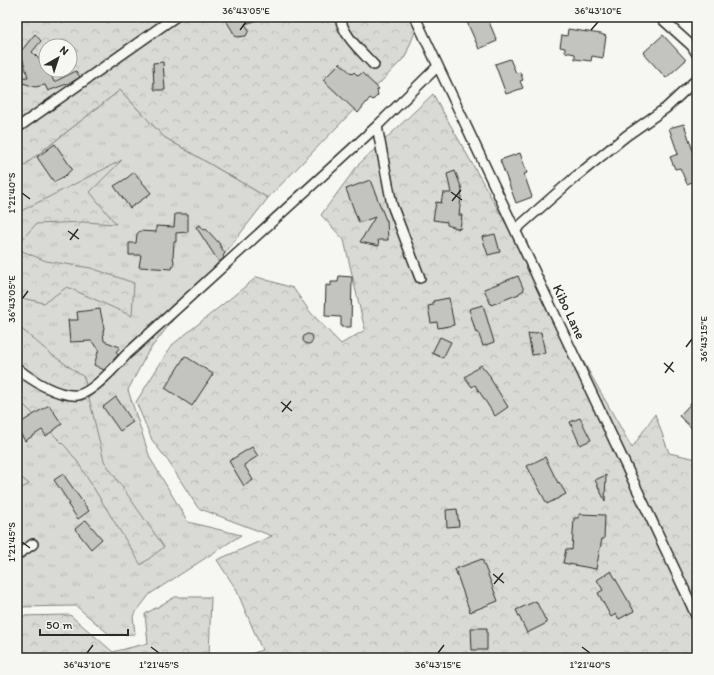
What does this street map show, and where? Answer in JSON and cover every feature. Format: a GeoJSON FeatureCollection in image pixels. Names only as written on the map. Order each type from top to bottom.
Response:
{"type":"FeatureCollection","features":[{"type":"Feature","properties":{"kind":"street"},"geometry":{"type":"LineString","coordinates":[[17,128],[175,17]]}},
{"type":"Feature","properties":{"kind":"street"},"geometry":{"type":"LineString","coordinates":[[340,17],[341,24],[347,35],[374,66]]}},
{"type":"Feature","properties":{"kind":"street","name":"Kibo Lane"},"geometry":{"type":"LineString","coordinates":[[415,17],[697,618]]}},
{"type":"Feature","properties":{"kind":"street"},"geometry":{"type":"LineString","coordinates":[[662,19],[695,48]]}},
{"type":"Feature","properties":{"kind":"street"},"geometry":{"type":"LineString","coordinates":[[17,368],[23,374],[45,387],[63,394],[78,395],[89,390],[377,126],[438,66]]}},
{"type":"Feature","properties":{"kind":"street"},"geometry":{"type":"LineString","coordinates":[[515,230],[573,179],[620,141],[666,108],[697,79]]}},
{"type":"Feature","properties":{"kind":"street"},"geometry":{"type":"LineString","coordinates":[[377,126],[392,205],[420,278]]}},
{"type":"Feature","properties":{"kind":"street"},"geometry":{"type":"LineString","coordinates":[[17,555],[33,544]]}},
{"type":"Feature","properties":{"kind":"green space"},"geometry":{"type":"Polygon","coordinates":[[[17,17],[421,17],[405,57],[268,198],[164,137],[120,90],[17,171],[17,17]]]}},
{"type":"Feature","properties":{"kind":"green space"},"geometry":{"type":"Polygon","coordinates":[[[120,90],[164,137],[268,198],[148,352],[128,390],[150,458],[188,522],[241,535],[150,594],[133,616],[135,634],[110,635],[76,606],[17,607],[17,171],[120,90]]]}},
{"type":"Feature","properties":{"kind":"green space"},"geometry":{"type":"Polygon","coordinates":[[[433,94],[632,448],[655,414],[669,453],[697,459],[697,658],[240,658],[262,650],[236,589],[217,560],[272,536],[198,508],[168,461],[152,440],[136,402],[172,345],[257,277],[293,288],[311,313],[341,344],[365,330],[344,240],[321,215],[358,165],[433,94]]]}},
{"type":"Feature","properties":{"kind":"green space"},"geometry":{"type":"Polygon","coordinates":[[[122,160],[90,192],[116,224],[83,222],[36,224],[17,245],[17,212],[122,160]]]}},
{"type":"Feature","properties":{"kind":"green space"},"geometry":{"type":"Polygon","coordinates":[[[17,249],[46,261],[91,268],[134,283],[132,316],[67,287],[44,303],[17,297],[17,249]]]}},
{"type":"Feature","properties":{"kind":"green space"},"geometry":{"type":"Polygon","coordinates":[[[17,325],[51,354],[84,377],[104,461],[164,547],[141,565],[77,461],[66,447],[17,398],[17,325]]]}},
{"type":"Feature","properties":{"kind":"green space"},"geometry":{"type":"Polygon","coordinates":[[[17,474],[29,484],[17,491],[17,474]]]}},
{"type":"Feature","properties":{"kind":"green space"},"geometry":{"type":"Polygon","coordinates":[[[175,597],[211,597],[209,658],[17,658],[17,616],[70,615],[113,652],[148,643],[145,614],[175,597]]]}},
{"type":"Feature","properties":{"kind":"building"},"geometry":{"type":"Polygon","coordinates":[[[224,17],[260,17],[261,19],[245,24],[249,30],[246,36],[236,37],[224,17]]]}},
{"type":"Feature","properties":{"kind":"building"},"geometry":{"type":"Polygon","coordinates":[[[478,17],[487,17],[497,41],[479,49],[467,22],[478,17]]]}},
{"type":"Feature","properties":{"kind":"building"},"geometry":{"type":"Polygon","coordinates":[[[568,29],[606,36],[603,58],[592,56],[591,61],[575,59],[575,54],[565,52],[565,48],[560,47],[562,35],[567,36],[568,29]]]}},
{"type":"Feature","properties":{"kind":"building"},"geometry":{"type":"Polygon","coordinates":[[[35,34],[38,38],[38,45],[32,52],[38,58],[38,78],[52,78],[54,82],[62,78],[78,78],[78,74],[80,77],[72,82],[48,91],[45,85],[35,87],[17,81],[17,78],[28,77],[22,57],[18,53],[35,34]]]}},
{"type":"Feature","properties":{"kind":"building"},"geometry":{"type":"Polygon","coordinates":[[[663,35],[686,60],[666,78],[643,53],[663,35]]]}},
{"type":"Feature","properties":{"kind":"building"},"geometry":{"type":"Polygon","coordinates":[[[510,59],[516,73],[520,72],[523,80],[520,81],[523,88],[506,94],[495,64],[510,59]]]}},
{"type":"Feature","properties":{"kind":"building"},"geometry":{"type":"Polygon","coordinates":[[[163,62],[165,90],[155,90],[153,63],[163,62]]]}},
{"type":"Feature","properties":{"kind":"building"},"geometry":{"type":"Polygon","coordinates":[[[340,63],[352,74],[354,72],[358,76],[362,73],[379,89],[377,90],[378,95],[373,100],[370,98],[358,113],[323,80],[340,63]]]}},
{"type":"Feature","properties":{"kind":"building"},"geometry":{"type":"Polygon","coordinates":[[[684,124],[694,154],[697,153],[697,180],[687,184],[680,168],[675,169],[670,157],[678,154],[669,128],[684,124]]]}},
{"type":"Feature","properties":{"kind":"building"},"geometry":{"type":"Polygon","coordinates":[[[55,144],[72,169],[65,176],[54,182],[37,157],[55,144]]]}},
{"type":"Feature","properties":{"kind":"building"},"geometry":{"type":"Polygon","coordinates":[[[520,153],[527,173],[524,174],[532,197],[516,203],[500,160],[520,153]]]}},
{"type":"Feature","properties":{"kind":"building"},"geometry":{"type":"Polygon","coordinates":[[[455,171],[462,189],[459,215],[462,215],[460,229],[447,225],[447,222],[433,220],[436,202],[441,203],[443,193],[451,193],[447,174],[455,171]]]}},
{"type":"Feature","properties":{"kind":"building"},"geometry":{"type":"Polygon","coordinates":[[[134,172],[151,193],[130,208],[114,186],[134,172]]]}},
{"type":"Feature","properties":{"kind":"building"},"geometry":{"type":"Polygon","coordinates":[[[370,180],[387,220],[388,240],[378,240],[379,246],[360,242],[375,217],[359,223],[346,189],[370,180]]]}},
{"type":"Feature","properties":{"kind":"building"},"geometry":{"type":"Polygon","coordinates":[[[175,214],[188,214],[188,232],[176,233],[176,242],[174,242],[174,262],[172,269],[139,267],[141,255],[129,255],[129,243],[136,243],[137,234],[140,231],[156,232],[156,226],[174,227],[175,214]]]}},
{"type":"Feature","properties":{"kind":"building"},"geometry":{"type":"Polygon","coordinates":[[[200,225],[204,230],[206,229],[219,243],[225,253],[223,256],[224,258],[219,262],[196,227],[200,225]]]}},
{"type":"Feature","properties":{"kind":"building"},"geometry":{"type":"Polygon","coordinates":[[[495,234],[500,252],[488,255],[482,237],[495,234]]]}},
{"type":"Feature","properties":{"kind":"building"},"geometry":{"type":"Polygon","coordinates":[[[339,276],[352,277],[351,327],[341,327],[341,317],[325,316],[326,285],[331,286],[331,282],[338,282],[339,276]]]}},
{"type":"Feature","properties":{"kind":"building"},"geometry":{"type":"Polygon","coordinates":[[[518,276],[524,290],[519,294],[491,305],[484,289],[518,276]]]}},
{"type":"Feature","properties":{"kind":"building"},"geometry":{"type":"Polygon","coordinates":[[[449,298],[454,325],[438,328],[437,322],[431,323],[428,306],[433,305],[433,301],[449,298]]]}},
{"type":"Feature","properties":{"kind":"building"},"geometry":{"type":"Polygon","coordinates":[[[483,305],[494,342],[483,346],[478,332],[476,333],[469,309],[483,305]]]}},
{"type":"Feature","properties":{"kind":"building"},"geometry":{"type":"Polygon","coordinates":[[[100,309],[104,328],[104,341],[120,347],[116,352],[118,355],[104,370],[94,365],[99,349],[91,341],[70,342],[68,320],[78,320],[77,312],[100,309]]]}},
{"type":"Feature","properties":{"kind":"building"},"geometry":{"type":"Polygon","coordinates":[[[541,332],[545,353],[532,355],[528,334],[541,332]]]}},
{"type":"Feature","properties":{"kind":"building"},"geometry":{"type":"Polygon","coordinates":[[[306,334],[310,334],[312,335],[312,343],[306,344],[303,341],[303,337],[306,334]]]}},
{"type":"Feature","properties":{"kind":"building"},"geometry":{"type":"Polygon","coordinates":[[[440,337],[451,342],[443,358],[432,353],[440,337]]]}},
{"type":"Feature","properties":{"kind":"building"},"geometry":{"type":"Polygon","coordinates":[[[185,356],[213,374],[192,406],[165,388],[185,356]]]}},
{"type":"Feature","properties":{"kind":"building"},"geometry":{"type":"Polygon","coordinates":[[[481,365],[491,377],[490,378],[508,407],[495,416],[475,385],[472,387],[465,377],[481,365]]]}},
{"type":"Feature","properties":{"kind":"building"},"geometry":{"type":"Polygon","coordinates":[[[116,397],[133,422],[120,431],[103,407],[116,397]]]}},
{"type":"Feature","properties":{"kind":"building"},"geometry":{"type":"Polygon","coordinates":[[[697,397],[697,433],[679,416],[697,397]]]}},
{"type":"Feature","properties":{"kind":"building"},"geometry":{"type":"Polygon","coordinates":[[[49,405],[62,424],[46,436],[42,430],[25,441],[17,428],[17,425],[49,405]]]}},
{"type":"Feature","properties":{"kind":"building"},"geometry":{"type":"Polygon","coordinates":[[[580,418],[591,440],[580,445],[570,422],[580,418]]]}},
{"type":"Feature","properties":{"kind":"building"},"geometry":{"type":"Polygon","coordinates":[[[252,447],[258,456],[244,465],[253,480],[244,486],[229,461],[252,447]]]}},
{"type":"Feature","properties":{"kind":"building"},"geometry":{"type":"Polygon","coordinates":[[[545,457],[558,483],[559,482],[566,494],[547,504],[527,466],[545,457]]]}},
{"type":"Feature","properties":{"kind":"building"},"geometry":{"type":"Polygon","coordinates":[[[63,474],[89,511],[78,519],[54,480],[63,474]]]}},
{"type":"Feature","properties":{"kind":"building"},"geometry":{"type":"Polygon","coordinates":[[[606,475],[605,501],[595,480],[606,475]]]}},
{"type":"Feature","properties":{"kind":"building"},"geometry":{"type":"Polygon","coordinates":[[[457,509],[459,526],[447,527],[446,510],[457,509]]]}},
{"type":"Feature","properties":{"kind":"building"},"geometry":{"type":"Polygon","coordinates":[[[579,514],[605,515],[604,539],[602,539],[596,569],[563,563],[566,549],[572,550],[574,518],[579,518],[579,514]]]}},
{"type":"Feature","properties":{"kind":"building"},"geometry":{"type":"Polygon","coordinates":[[[86,520],[102,539],[91,549],[75,529],[86,520]]]}},
{"type":"Feature","properties":{"kind":"building"},"geometry":{"type":"Polygon","coordinates":[[[482,559],[498,601],[470,612],[455,569],[482,559]]]}},
{"type":"Feature","properties":{"kind":"building"},"geometry":{"type":"Polygon","coordinates":[[[611,571],[634,611],[619,619],[616,614],[611,617],[598,593],[603,590],[597,580],[611,571]]]}},
{"type":"Feature","properties":{"kind":"building"},"geometry":{"type":"Polygon","coordinates":[[[536,601],[547,623],[527,633],[516,610],[536,601]]]}},
{"type":"Feature","properties":{"kind":"building"},"geometry":{"type":"Polygon","coordinates":[[[471,628],[487,628],[487,650],[472,650],[471,628]]]}}]}
